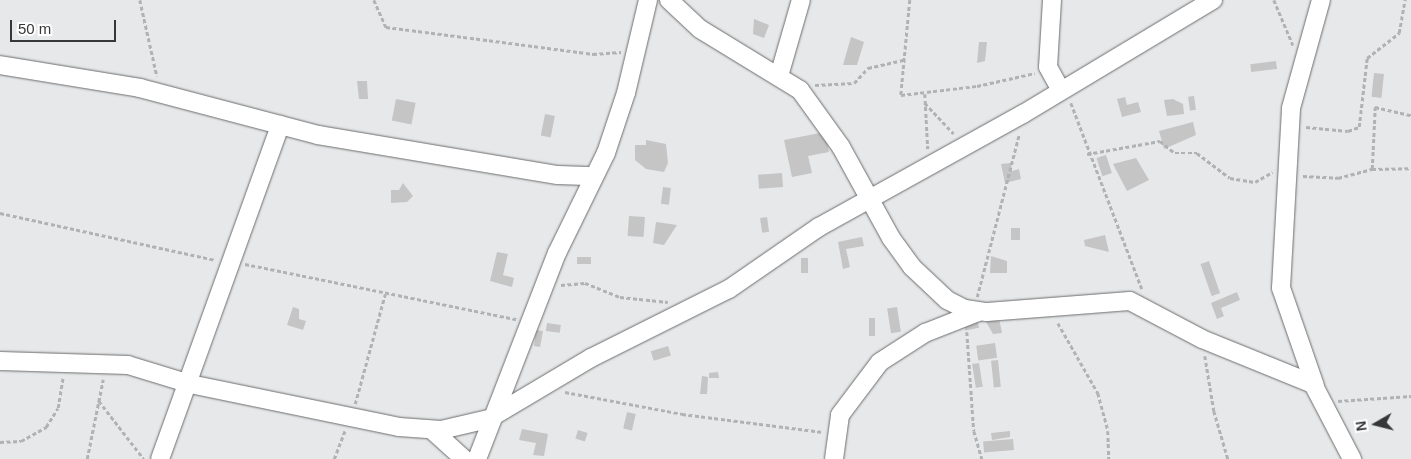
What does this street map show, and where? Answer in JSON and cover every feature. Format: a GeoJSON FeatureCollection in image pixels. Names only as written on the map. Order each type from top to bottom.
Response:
{"type":"FeatureCollection","features":[{"type":"Feature","properties":{"kind":"street"},"geometry":{"type":"LineString","coordinates":[[477,459],[545,283],[594,176],[626,93],[648,0]]}},
{"type":"Feature","properties":{"kind":"street"},"geometry":{"type":"LineString","coordinates":[[669,0],[700,29],[783,78],[810,102],[871,197],[882,224],[912,267],[947,300],[973,312]]}},
{"type":"Feature","properties":{"kind":"street"},"geometry":{"type":"LineString","coordinates":[[783,78],[801,0]]}},
{"type":"Feature","properties":{"kind":"street"},"geometry":{"type":"LineString","coordinates":[[1052,0],[1048,67],[1062,88]]}},
{"type":"Feature","properties":{"kind":"street"},"geometry":{"type":"LineString","coordinates":[[0,361],[111,363],[141,367],[190,384],[350,416],[432,430],[494,417],[541,388],[729,289],[871,197],[1023,114],[1062,88],[1213,0]]}},
{"type":"Feature","properties":{"kind":"street"},"geometry":{"type":"LineString","coordinates":[[1321,0],[1303,61],[1290,125],[1286,170],[1281,288],[1315,386],[1352,459]]}},
{"type":"Feature","properties":{"kind":"street"},"geometry":{"type":"LineString","coordinates":[[0,66],[167,95],[280,125],[558,175],[594,176]]}},
{"type":"Feature","properties":{"kind":"street"},"geometry":{"type":"LineString","coordinates":[[160,459],[190,384],[280,125]]}},
{"type":"Feature","properties":{"kind":"street"},"geometry":{"type":"LineString","coordinates":[[834,459],[835,433],[840,415],[880,362],[925,333],[973,312],[1124,300],[1150,309],[1202,338],[1289,372],[1315,386]]}},
{"type":"Feature","properties":{"kind":"street"},"geometry":{"type":"LineString","coordinates":[[432,430],[464,459]]}},
{"type":"Feature","properties":{"kind":"path"},"geometry":{"type":"LineString","coordinates":[[140,0],[153,69],[167,95]]}},
{"type":"Feature","properties":{"kind":"path"},"geometry":{"type":"LineString","coordinates":[[374,0],[386,27],[593,54],[635,51]]}},
{"type":"Feature","properties":{"kind":"path"},"geometry":{"type":"LineString","coordinates":[[910,0],[900,94],[925,94],[1020,78],[1048,67]]}},
{"type":"Feature","properties":{"kind":"path"},"geometry":{"type":"LineString","coordinates":[[1274,0],[1303,61]]}},
{"type":"Feature","properties":{"kind":"path"},"geometry":{"type":"LineString","coordinates":[[1290,125],[1348,131],[1359,127],[1366,58],[1399,33],[1405,0]]}},
{"type":"Feature","properties":{"kind":"path"},"geometry":{"type":"LineString","coordinates":[[783,78],[846,85],[868,68],[904,60]]}},
{"type":"Feature","properties":{"kind":"path"},"geometry":{"type":"LineString","coordinates":[[1062,88],[1150,309]]}},
{"type":"Feature","properties":{"kind":"path"},"geometry":{"type":"LineString","coordinates":[[925,94],[929,166]]}},
{"type":"Feature","properties":{"kind":"path"},"geometry":{"type":"LineString","coordinates":[[925,104],[941,123],[970,143]]}},
{"type":"Feature","properties":{"kind":"path"},"geometry":{"type":"LineString","coordinates":[[1372,169],[1375,107],[1411,114]]}},
{"type":"Feature","properties":{"kind":"path"},"geometry":{"type":"LineString","coordinates":[[982,459],[974,431],[973,312],[984,277],[1023,114]]}},
{"type":"Feature","properties":{"kind":"path"},"geometry":{"type":"LineString","coordinates":[[1087,154],[1160,141],[1172,152],[1197,153],[1222,174],[1248,182],[1286,170],[1338,178],[1372,169],[1411,168]]}},
{"type":"Feature","properties":{"kind":"path"},"geometry":{"type":"LineString","coordinates":[[0,213],[232,262],[530,321]]}},
{"type":"Feature","properties":{"kind":"path"},"geometry":{"type":"LineString","coordinates":[[545,283],[581,282],[620,297],[677,302]]}},
{"type":"Feature","properties":{"kind":"path"},"geometry":{"type":"LineString","coordinates":[[334,459],[350,416],[386,293]]}},
{"type":"Feature","properties":{"kind":"path"},"geometry":{"type":"LineString","coordinates":[[1049,306],[1098,394],[1108,431],[1109,459]]}},
{"type":"Feature","properties":{"kind":"path"},"geometry":{"type":"LineString","coordinates":[[1202,338],[1214,412],[1228,459]]}},
{"type":"Feature","properties":{"kind":"path"},"geometry":{"type":"LineString","coordinates":[[0,442],[21,441],[46,427],[58,408],[64,362]]}},
{"type":"Feature","properties":{"kind":"path"},"geometry":{"type":"LineString","coordinates":[[87,459],[99,401],[111,363]]}},
{"type":"Feature","properties":{"kind":"path"},"geometry":{"type":"LineString","coordinates":[[541,388],[682,414],[835,433]]}},
{"type":"Feature","properties":{"kind":"path"},"geometry":{"type":"LineString","coordinates":[[1324,402],[1411,396]]}},
{"type":"Feature","properties":{"kind":"path"},"geometry":{"type":"LineString","coordinates":[[99,401],[144,459]]}},
{"type":"Feature","properties":{"kind":"building"},"geometry":{"type":"Polygon","coordinates":[[[754,19],[769,25],[764,38],[753,34],[754,19]]]}},
{"type":"Feature","properties":{"kind":"building"},"geometry":{"type":"Polygon","coordinates":[[[851,37],[864,42],[857,65],[843,65],[851,37]]]}},
{"type":"Feature","properties":{"kind":"building"},"geometry":{"type":"Polygon","coordinates":[[[979,42],[987,42],[985,61],[977,63],[979,42]]]}},
{"type":"Feature","properties":{"kind":"building"},"geometry":{"type":"Polygon","coordinates":[[[1276,61],[1277,69],[1251,72],[1250,64],[1276,61]]]}},
{"type":"Feature","properties":{"kind":"building"},"geometry":{"type":"Polygon","coordinates":[[[1374,73],[1384,74],[1381,98],[1371,97],[1374,73]]]}},
{"type":"Feature","properties":{"kind":"building"},"geometry":{"type":"Polygon","coordinates":[[[357,81],[367,81],[368,99],[359,99],[357,81]]]}},
{"type":"Feature","properties":{"kind":"building"},"geometry":{"type":"Polygon","coordinates":[[[1194,96],[1196,110],[1190,111],[1188,97],[1194,96]]]}},
{"type":"Feature","properties":{"kind":"building"},"geometry":{"type":"Polygon","coordinates":[[[1125,97],[1127,105],[1138,102],[1141,112],[1122,117],[1117,99],[1125,97]]]}},
{"type":"Feature","properties":{"kind":"building"},"geometry":{"type":"Polygon","coordinates":[[[396,99],[416,103],[411,124],[392,121],[396,99]]]}},
{"type":"Feature","properties":{"kind":"building"},"geometry":{"type":"Polygon","coordinates":[[[1173,99],[1183,104],[1184,114],[1167,116],[1164,100],[1173,99]]]}},
{"type":"Feature","properties":{"kind":"building"},"geometry":{"type":"Polygon","coordinates":[[[545,114],[555,116],[551,138],[541,136],[545,114]]]}},
{"type":"Feature","properties":{"kind":"building"},"geometry":{"type":"Polygon","coordinates":[[[1193,122],[1196,135],[1164,149],[1159,131],[1193,122]]]}},
{"type":"Feature","properties":{"kind":"building"},"geometry":{"type":"Polygon","coordinates":[[[825,132],[829,152],[808,156],[812,173],[792,177],[784,140],[825,132]]]}},
{"type":"Feature","properties":{"kind":"building"},"geometry":{"type":"Polygon","coordinates":[[[646,140],[666,144],[668,163],[664,172],[646,169],[635,160],[635,145],[646,145],[646,140]]]}},
{"type":"Feature","properties":{"kind":"building"},"geometry":{"type":"Polygon","coordinates":[[[1106,155],[1112,173],[1102,176],[1096,158],[1106,155]]]}},
{"type":"Feature","properties":{"kind":"building"},"geometry":{"type":"Polygon","coordinates":[[[1136,158],[1149,180],[1127,191],[1113,164],[1136,158]]]}},
{"type":"Feature","properties":{"kind":"building"},"geometry":{"type":"Polygon","coordinates":[[[1011,163],[1012,171],[1019,169],[1021,179],[1005,183],[1001,164],[1011,163]]]}},
{"type":"Feature","properties":{"kind":"building"},"geometry":{"type":"Polygon","coordinates":[[[782,173],[783,187],[759,189],[758,175],[782,173]]]}},
{"type":"Feature","properties":{"kind":"building"},"geometry":{"type":"Polygon","coordinates":[[[403,183],[413,196],[407,202],[391,203],[391,190],[399,190],[403,183]]]}},
{"type":"Feature","properties":{"kind":"building"},"geometry":{"type":"Polygon","coordinates":[[[663,187],[671,188],[669,205],[661,204],[663,187]]]}},
{"type":"Feature","properties":{"kind":"building"},"geometry":{"type":"Polygon","coordinates":[[[629,216],[645,217],[644,237],[628,236],[629,216]]]}},
{"type":"Feature","properties":{"kind":"building"},"geometry":{"type":"Polygon","coordinates":[[[767,217],[769,232],[762,233],[760,218],[767,217]]]}},
{"type":"Feature","properties":{"kind":"building"},"geometry":{"type":"Polygon","coordinates":[[[656,222],[677,225],[664,245],[653,243],[656,222]]]}},
{"type":"Feature","properties":{"kind":"building"},"geometry":{"type":"Polygon","coordinates":[[[1011,228],[1020,228],[1020,240],[1011,240],[1011,228]]]}},
{"type":"Feature","properties":{"kind":"building"},"geometry":{"type":"Polygon","coordinates":[[[1105,235],[1109,252],[1085,246],[1084,240],[1105,235]]]}},
{"type":"Feature","properties":{"kind":"building"},"geometry":{"type":"Polygon","coordinates":[[[862,237],[864,246],[846,249],[850,267],[843,269],[838,242],[862,237]]]}},
{"type":"Feature","properties":{"kind":"building"},"geometry":{"type":"Polygon","coordinates":[[[497,252],[508,254],[503,275],[514,278],[512,287],[490,281],[497,252]]]}},
{"type":"Feature","properties":{"kind":"building"},"geometry":{"type":"Polygon","coordinates":[[[991,256],[1007,261],[1007,273],[990,273],[991,256]]]}},
{"type":"Feature","properties":{"kind":"building"},"geometry":{"type":"Polygon","coordinates":[[[577,257],[591,257],[591,264],[577,264],[577,257]]]}},
{"type":"Feature","properties":{"kind":"building"},"geometry":{"type":"Polygon","coordinates":[[[801,258],[808,258],[808,273],[801,273],[801,258]]]}},
{"type":"Feature","properties":{"kind":"building"},"geometry":{"type":"Polygon","coordinates":[[[1209,261],[1220,293],[1212,296],[1200,264],[1209,261]]]}},
{"type":"Feature","properties":{"kind":"building"},"geometry":{"type":"Polygon","coordinates":[[[1237,292],[1240,300],[1221,308],[1224,316],[1217,319],[1211,303],[1237,292]]]}},
{"type":"Feature","properties":{"kind":"building"},"geometry":{"type":"Polygon","coordinates":[[[293,307],[299,309],[299,319],[306,321],[303,330],[287,325],[293,307]]]}},
{"type":"Feature","properties":{"kind":"building"},"geometry":{"type":"Polygon","coordinates":[[[897,307],[901,332],[891,333],[887,309],[897,307]]]}},
{"type":"Feature","properties":{"kind":"building"},"geometry":{"type":"Polygon","coordinates":[[[869,318],[875,318],[875,336],[869,336],[869,318]]]}},
{"type":"Feature","properties":{"kind":"building"},"geometry":{"type":"Polygon","coordinates":[[[977,318],[979,328],[965,330],[963,321],[977,318]]]}},
{"type":"Feature","properties":{"kind":"building"},"geometry":{"type":"Polygon","coordinates":[[[999,318],[1002,333],[993,334],[985,320],[999,318]]]}},
{"type":"Feature","properties":{"kind":"building"},"geometry":{"type":"Polygon","coordinates":[[[547,323],[561,325],[560,333],[546,331],[547,323]]]}},
{"type":"Feature","properties":{"kind":"building"},"geometry":{"type":"Polygon","coordinates":[[[536,330],[543,331],[540,347],[534,346],[536,330]]]}},
{"type":"Feature","properties":{"kind":"building"},"geometry":{"type":"Polygon","coordinates":[[[995,343],[997,358],[978,360],[976,346],[995,343]]]}},
{"type":"Feature","properties":{"kind":"building"},"geometry":{"type":"Polygon","coordinates":[[[668,346],[671,356],[654,361],[651,351],[668,346]]]}},
{"type":"Feature","properties":{"kind":"building"},"geometry":{"type":"Polygon","coordinates":[[[998,360],[1001,387],[994,388],[991,361],[998,360]]]}},
{"type":"Feature","properties":{"kind":"building"},"geometry":{"type":"Polygon","coordinates":[[[979,363],[983,387],[976,388],[972,364],[979,363]]]}},
{"type":"Feature","properties":{"kind":"building"},"geometry":{"type":"Polygon","coordinates":[[[718,372],[719,378],[709,378],[709,373],[718,372]]]}},
{"type":"Feature","properties":{"kind":"building"},"geometry":{"type":"Polygon","coordinates":[[[702,376],[708,377],[707,394],[700,394],[702,376]]]}},
{"type":"Feature","properties":{"kind":"building"},"geometry":{"type":"Polygon","coordinates":[[[627,412],[636,414],[632,431],[623,429],[627,412]]]}},
{"type":"Feature","properties":{"kind":"building"},"geometry":{"type":"Polygon","coordinates":[[[522,429],[548,434],[544,456],[533,455],[536,443],[519,440],[522,429]]]}},
{"type":"Feature","properties":{"kind":"building"},"geometry":{"type":"Polygon","coordinates":[[[578,430],[588,433],[585,442],[575,439],[578,430]]]}},
{"type":"Feature","properties":{"kind":"building"},"geometry":{"type":"Polygon","coordinates":[[[1010,431],[1010,437],[992,440],[991,433],[1010,431]]]}},
{"type":"Feature","properties":{"kind":"building"},"geometry":{"type":"Polygon","coordinates":[[[1013,439],[1014,450],[984,453],[983,442],[1013,439]]]}}]}
